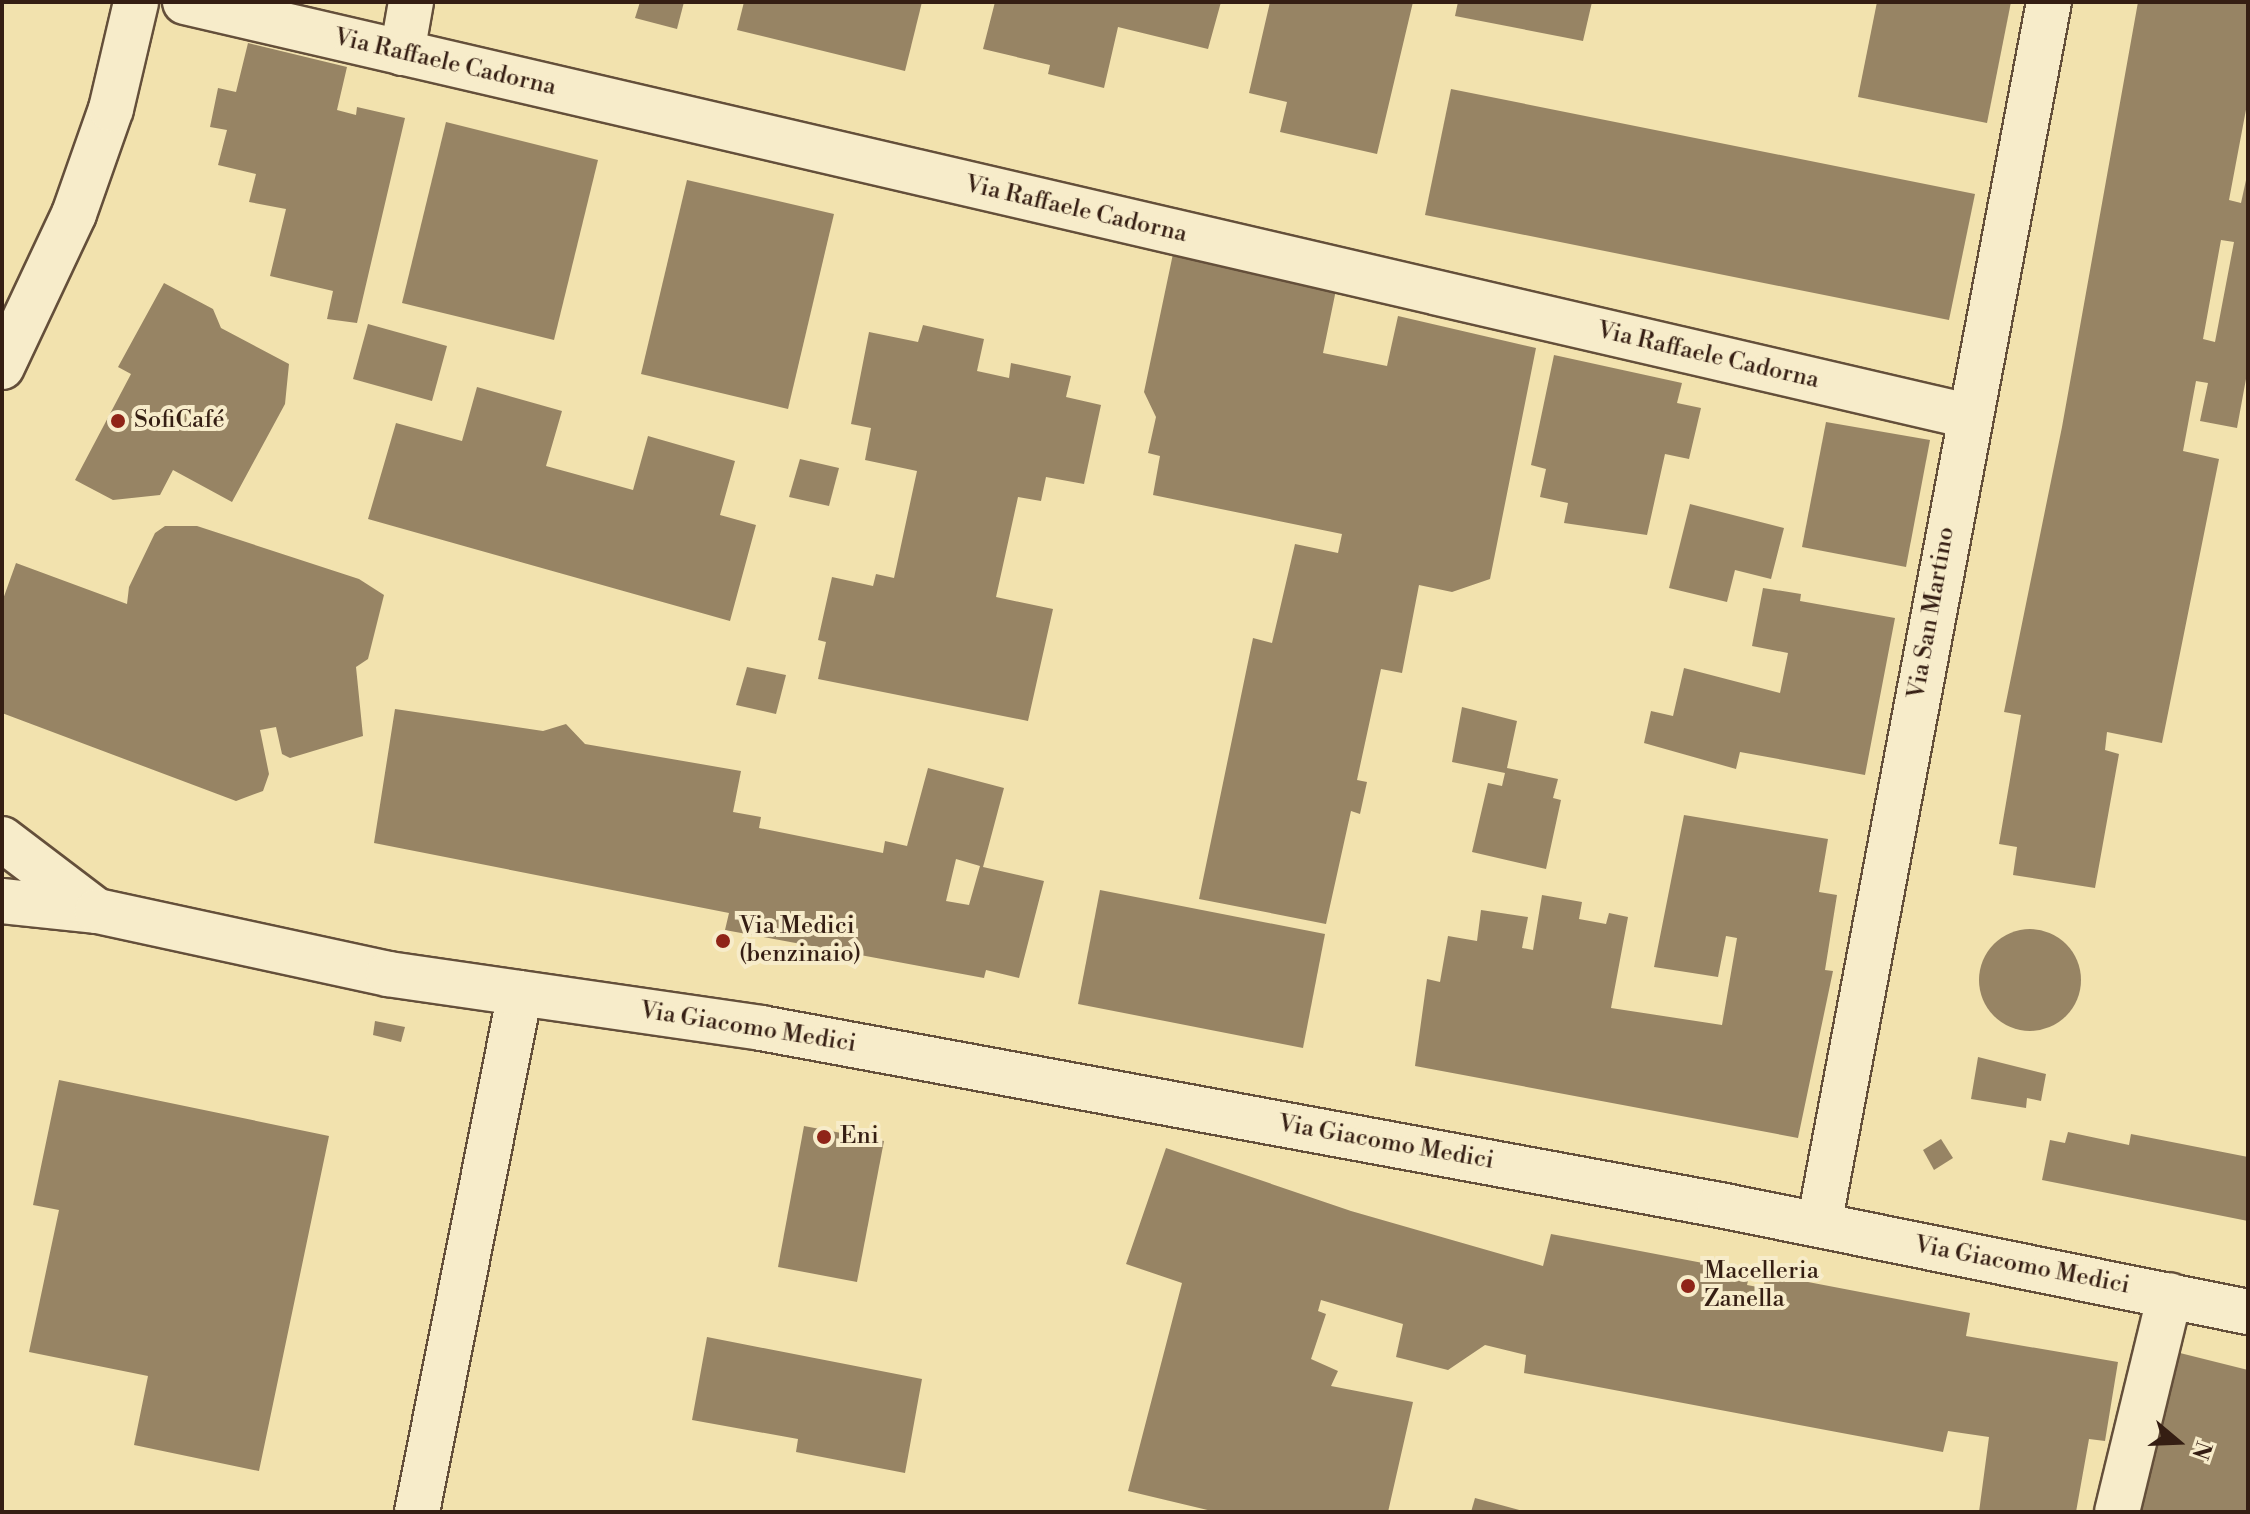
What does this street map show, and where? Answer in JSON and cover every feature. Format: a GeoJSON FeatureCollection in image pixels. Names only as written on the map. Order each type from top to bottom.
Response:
{"type":"FeatureCollection","features":[{"type":"Feature","properties":{"kind":"street"},"geometry":{"type":"LineString","coordinates":[[2,367],[74,214],[111,109],[136,2]]}},
{"type":"Feature","properties":{"kind":"street","name":"Via Raffaele Cadorna"},"geometry":{"type":"LineString","coordinates":[[185,2],[1968,416]]}},
{"type":"Feature","properties":{"kind":"street"},"geometry":{"type":"LineString","coordinates":[[402,53],[411,2]]}},
{"type":"Feature","properties":{"kind":"street","name":"Via San Martino"},"geometry":{"type":"LineString","coordinates":[[1819,1225],[1968,416],[2049,2]]}},
{"type":"Feature","properties":{"kind":"street","name":"Via Giacomo Medici"},"geometry":{"type":"LineString","coordinates":[[2,839],[97,911]]}},
{"type":"Feature","properties":{"kind":"street","name":"Via Giacomo Medici"},"geometry":{"type":"LineString","coordinates":[[2,901],[97,911],[256,949],[520,993],[777,1031],[1819,1225],[2248,1312]]}},
{"type":"Feature","properties":{"kind":"street"},"geometry":{"type":"LineString","coordinates":[[417,1512],[520,993]]}},
{"type":"Feature","properties":{"kind":"street"},"geometry":{"type":"LineString","coordinates":[[2117,1512],[2170,1295]]}},
{"type":"Feature","properties":{"kind":"building"},"geometry":{"type":"Polygon","coordinates":[[[640,2],[684,2],[677,29],[635,18],[640,2]]]}},
{"type":"Feature","properties":{"kind":"building"},"geometry":{"type":"Polygon","coordinates":[[[744,2],[922,2],[905,71],[737,30],[744,2]]]}},
{"type":"Feature","properties":{"kind":"building"},"geometry":{"type":"Polygon","coordinates":[[[995,2],[1221,2],[1208,49],[1118,27],[1104,88],[1048,74],[1050,65],[983,49],[995,2]]]}},
{"type":"Feature","properties":{"kind":"building"},"geometry":{"type":"Polygon","coordinates":[[[1270,2],[1413,2],[1377,154],[1280,132],[1287,102],[1249,93],[1270,2]]]}},
{"type":"Feature","properties":{"kind":"building"},"geometry":{"type":"Polygon","coordinates":[[[1458,2],[1592,2],[1583,41],[1455,16],[1458,2]]]}},
{"type":"Feature","properties":{"kind":"building"},"geometry":{"type":"Polygon","coordinates":[[[1877,2],[2011,2],[1987,123],[1858,97],[1877,2]]]}},
{"type":"Feature","properties":{"kind":"building"},"geometry":{"type":"Polygon","coordinates":[[[2138,2],[2248,2],[2248,99],[2229,200],[2241,203],[2248,171],[2248,368],[2237,428],[2200,421],[2208,383],[2196,381],[2183,451],[2219,459],[2162,743],[2107,732],[2105,750],[2119,754],[2095,888],[2013,875],[2017,847],[1999,844],[2021,715],[2004,712],[2062,427],[2138,2]],[[2221,240],[2203,339],[2215,342],[2234,242],[2221,240]]]}},
{"type":"Feature","properties":{"kind":"building"},"geometry":{"type":"Polygon","coordinates":[[[248,43],[347,67],[337,110],[356,115],[357,107],[405,118],[357,323],[327,319],[333,291],[270,276],[286,209],[249,202],[256,174],[218,165],[227,130],[210,127],[218,88],[236,92],[248,43]]]}},
{"type":"Feature","properties":{"kind":"building"},"geometry":{"type":"Polygon","coordinates":[[[1451,89],[1975,194],[1949,320],[1425,215],[1451,89]]]}},
{"type":"Feature","properties":{"kind":"building"},"geometry":{"type":"Polygon","coordinates":[[[446,122],[598,160],[554,340],[402,303],[446,122]]]}},
{"type":"Feature","properties":{"kind":"building"},"geometry":{"type":"Polygon","coordinates":[[[687,180],[834,214],[788,409],[641,374],[687,180]]]}},
{"type":"Feature","properties":{"kind":"building"},"geometry":{"type":"Polygon","coordinates":[[[1174,249],[1337,285],[1323,353],[1387,366],[1398,316],[1536,348],[1490,579],[1452,592],[1419,585],[1402,673],[1381,669],[1357,780],[1367,782],[1360,814],[1351,811],[1326,924],[1199,899],[1253,638],[1272,643],[1295,544],[1338,553],[1342,534],[1153,495],[1160,456],[1148,453],[1156,417],[1144,392],[1174,249]]]}},
{"type":"Feature","properties":{"kind":"building"},"geometry":{"type":"Polygon","coordinates":[[[164,283],[213,309],[221,328],[289,364],[285,404],[232,502],[173,470],[160,495],[113,500],[75,480],[131,374],[118,367],[164,283]]]}},
{"type":"Feature","properties":{"kind":"building"},"geometry":{"type":"Polygon","coordinates":[[[368,324],[447,346],[432,401],[353,379],[368,324]]]}},
{"type":"Feature","properties":{"kind":"building"},"geometry":{"type":"Polygon","coordinates":[[[923,325],[984,339],[977,371],[1009,378],[1011,363],[1071,376],[1066,397],[1101,405],[1084,484],[1046,477],[1041,501],[1018,497],[996,597],[1053,609],[1028,721],[818,679],[826,642],[818,640],[832,577],[873,586],[876,574],[894,578],[917,471],[865,460],[871,428],[851,424],[869,332],[918,342],[923,325]]]}},
{"type":"Feature","properties":{"kind":"building"},"geometry":{"type":"Polygon","coordinates":[[[1554,355],[1682,383],[1677,403],[1701,408],[1689,459],[1665,454],[1647,535],[1564,523],[1568,503],[1540,497],[1546,469],[1531,465],[1554,355]]]}},
{"type":"Feature","properties":{"kind":"building"},"geometry":{"type":"Polygon","coordinates":[[[477,387],[562,411],[546,466],[633,490],[648,436],[735,461],[720,515],[756,525],[730,621],[368,519],[396,423],[462,441],[477,387]]]}},
{"type":"Feature","properties":{"kind":"building"},"geometry":{"type":"Polygon","coordinates":[[[1826,422],[1930,440],[1906,567],[1802,547],[1826,422]]]}},
{"type":"Feature","properties":{"kind":"building"},"geometry":{"type":"Polygon","coordinates":[[[800,459],[839,468],[829,506],[789,497],[800,459]]]}},
{"type":"Feature","properties":{"kind":"building"},"geometry":{"type":"Polygon","coordinates":[[[1690,504],[1784,528],[1771,579],[1735,570],[1727,602],[1669,588],[1690,504]]]}},
{"type":"Feature","properties":{"kind":"building"},"geometry":{"type":"Polygon","coordinates":[[[165,526],[197,526],[359,579],[384,595],[368,659],[356,667],[363,736],[290,758],[282,754],[276,727],[260,730],[269,774],[263,791],[236,801],[2,713],[2,602],[16,563],[127,604],[129,587],[155,533],[165,526]]]}},
{"type":"Feature","properties":{"kind":"building"},"geometry":{"type":"Polygon","coordinates":[[[1763,588],[1801,594],[1800,601],[1895,618],[1865,775],[1740,752],[1736,769],[1644,743],[1651,711],[1673,716],[1684,668],[1780,693],[1788,653],[1752,646],[1763,588]]]}},
{"type":"Feature","properties":{"kind":"building"},"geometry":{"type":"Polygon","coordinates":[[[747,667],[786,675],[776,714],[736,705],[747,667]]]}},
{"type":"Feature","properties":{"kind":"building"},"geometry":{"type":"Polygon","coordinates":[[[1462,707],[1517,721],[1507,768],[1558,779],[1553,798],[1561,800],[1546,869],[1472,852],[1488,783],[1502,786],[1505,773],[1452,762],[1462,707]]]}},
{"type":"Feature","properties":{"kind":"building"},"geometry":{"type":"Polygon","coordinates":[[[395,709],[543,731],[566,724],[585,744],[741,771],[733,812],[761,817],[759,828],[883,853],[885,841],[907,846],[928,768],[1004,788],[983,867],[1044,881],[1019,978],[986,970],[984,978],[725,930],[729,913],[374,843],[395,709]],[[956,859],[946,901],[969,905],[980,866],[956,859]]]}},
{"type":"Feature","properties":{"kind":"building"},"geometry":{"type":"Polygon","coordinates":[[[1684,815],[1828,839],[1819,892],[1837,895],[1825,970],[1833,971],[1798,1138],[1415,1066],[1427,979],[1440,982],[1448,936],[1477,941],[1481,910],[1528,917],[1522,948],[1533,950],[1542,895],[1582,902],[1579,919],[1606,924],[1609,913],[1628,917],[1611,1008],[1722,1025],[1737,938],[1726,936],[1718,977],[1654,967],[1684,815]]]}},
{"type":"Feature","properties":{"kind":"building"},"geometry":{"type":"Polygon","coordinates":[[[1100,890],[1325,934],[1303,1048],[1078,1004],[1100,890]]]}},
{"type":"Feature","properties":{"kind":"building"},"geometry":{"type":"Polygon","coordinates":[[[2030,929],[2049,933],[2066,944],[2077,961],[2081,980],[2077,999],[2066,1016],[2049,1027],[2030,1031],[2011,1027],[1994,1016],[1983,999],[1979,980],[1983,961],[1994,944],[2011,933],[2030,929]]]}},
{"type":"Feature","properties":{"kind":"building"},"geometry":{"type":"Polygon","coordinates":[[[375,1021],[405,1027],[401,1042],[373,1035],[375,1021]]]}},
{"type":"Feature","properties":{"kind":"building"},"geometry":{"type":"Polygon","coordinates":[[[1978,1057],[2046,1074],[2041,1101],[2027,1098],[2026,1108],[1971,1099],[1978,1057]]]}},
{"type":"Feature","properties":{"kind":"building"},"geometry":{"type":"Polygon","coordinates":[[[59,1080],[329,1136],[259,1471],[134,1445],[148,1376],[29,1352],[59,1210],[33,1205],[59,1080]]]}},
{"type":"Feature","properties":{"kind":"building"},"geometry":{"type":"Polygon","coordinates":[[[804,1126],[884,1141],[857,1282],[778,1267],[804,1126]]]}},
{"type":"Feature","properties":{"kind":"building"},"geometry":{"type":"Polygon","coordinates":[[[2068,1132],[2129,1145],[2131,1134],[2248,1157],[2248,1221],[2042,1180],[2050,1140],[2065,1143],[2068,1132]]]}},
{"type":"Feature","properties":{"kind":"building"},"geometry":{"type":"Polygon","coordinates":[[[1941,1139],[1953,1158],[1934,1170],[1923,1150],[1941,1139]]]}},
{"type":"Feature","properties":{"kind":"building"},"geometry":{"type":"Polygon","coordinates":[[[1166,1148],[1351,1211],[1543,1266],[1551,1234],[1750,1272],[1747,1285],[1763,1288],[1766,1274],[1970,1313],[1966,1336],[2118,1362],[2105,1441],[2089,1439],[2076,1512],[1979,1512],[1989,1437],[1948,1431],[1943,1452],[1524,1373],[1526,1355],[1485,1345],[1448,1370],[1396,1357],[1403,1324],[1321,1300],[1318,1311],[1326,1314],[1311,1359],[1338,1371],[1331,1386],[1413,1402],[1388,1512],[1216,1512],[1128,1491],[1182,1283],[1126,1264],[1166,1148]]]}},
{"type":"Feature","properties":{"kind":"building"},"geometry":{"type":"Polygon","coordinates":[[[707,1337],[922,1379],[905,1473],[796,1452],[798,1439],[692,1420],[707,1337]]]}},
{"type":"Feature","properties":{"kind":"building"},"geometry":{"type":"Polygon","coordinates":[[[2180,1353],[2248,1370],[2248,1512],[2138,1512],[2180,1353]]]}},
{"type":"Feature","properties":{"kind":"building"},"geometry":{"type":"Polygon","coordinates":[[[1475,1498],[1523,1511],[1523,1512],[1471,1512],[1475,1498]]]}},
{"type":"Feature","properties":{"kind":"place","name":"SofiCafé"},"geometry":{"type":"Point","coordinates":[118,421]}},
{"type":"Feature","properties":{"kind":"place","name":"Via Medici (benzinaio)"},"geometry":{"type":"Point","coordinates":[723,941]}},
{"type":"Feature","properties":{"kind":"place","name":"Eni"},"geometry":{"type":"Point","coordinates":[824,1137]}},
{"type":"Feature","properties":{"kind":"place","name":"Macelleria Zanella"},"geometry":{"type":"Point","coordinates":[1688,1286]}}]}
